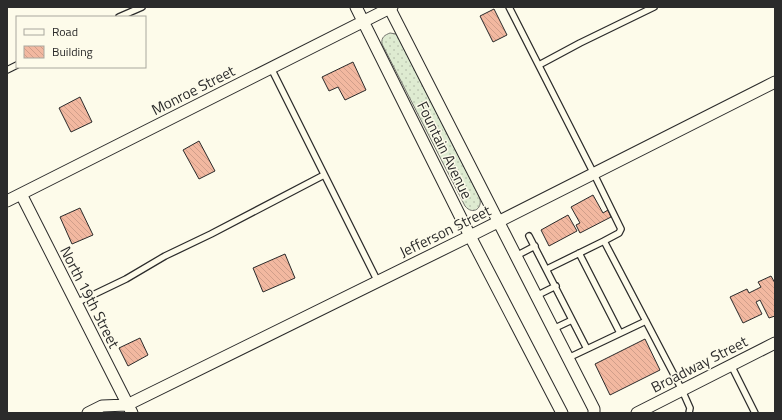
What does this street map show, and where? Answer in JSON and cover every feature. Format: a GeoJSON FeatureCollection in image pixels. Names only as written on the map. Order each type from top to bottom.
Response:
{"type":"FeatureCollection","features":[{"type":"Feature","properties":{"kind":"street","name":"Fountain Avenue"},"geometry":{"type":"LineString","coordinates":[[356,7],[470,236],[562,413]]}},
{"type":"Feature","properties":{"kind":"street","name":"Fountain Avenue"},"geometry":{"type":"LineString","coordinates":[[391,7],[498,222],[594,408],[594,413]]}},
{"type":"Feature","properties":{"kind":"street","name":"Monroe Street"},"geometry":{"type":"LineString","coordinates":[[7,201],[364,22],[391,7]]}},
{"type":"Feature","properties":{"kind":"street","name":"Jefferson Street"},"geometry":{"type":"LineString","coordinates":[[88,413],[102,406],[128,410],[775,82]]}},
{"type":"Feature","properties":{"kind":"street","name":"North 19th Street"},"geometry":{"type":"LineString","coordinates":[[21,194],[128,410]]}},
{"type":"Feature","properties":{"kind":"street","name":"Broadway Street"},"geometry":{"type":"LineString","coordinates":[[637,413],[775,343]]}},
{"type":"Feature","properties":{"kind":"lane"},"geometry":{"type":"LineString","coordinates":[[121,16],[142,7]]}},
{"type":"Feature","properties":{"kind":"lane"},"geometry":{"type":"LineString","coordinates":[[509,7],[621,229],[619,233],[604,241],[547,268]]}},
{"type":"Feature","properties":{"kind":"lane"},"geometry":{"type":"LineString","coordinates":[[539,65],[654,7]]}},
{"type":"Feature","properties":{"kind":"lane"},"geometry":{"type":"LineString","coordinates":[[7,70],[16,66]]}},
{"type":"Feature","properties":{"kind":"lane"},"geometry":{"type":"LineString","coordinates":[[271,68],[378,282]]}},
{"type":"Feature","properties":{"kind":"lane"},"geometry":{"type":"LineString","coordinates":[[76,303],[126,279],[165,256],[324,175]]}},
{"type":"Feature","properties":{"kind":"lane"},"geometry":{"type":"LineString","coordinates":[[529,236],[547,268],[587,349]]}},
{"type":"Feature","properties":{"kind":"lane"},"geometry":{"type":"LineString","coordinates":[[604,241],[682,390],[690,408],[689,413]]}},
{"type":"Feature","properties":{"kind":"lane"},"geometry":{"type":"LineString","coordinates":[[516,256],[535,246]]}},
{"type":"Feature","properties":{"kind":"lane"},"geometry":{"type":"LineString","coordinates":[[579,253],[620,333]]}},
{"type":"Feature","properties":{"kind":"lane"},"geometry":{"type":"LineString","coordinates":[[536,296],[556,286]]}},
{"type":"Feature","properties":{"kind":"lane"},"geometry":{"type":"LineString","coordinates":[[553,329],[572,320]]}},
{"type":"Feature","properties":{"kind":"lane"},"geometry":{"type":"LineString","coordinates":[[568,358],[646,321]]}},
{"type":"Feature","properties":{"kind":"lane"},"geometry":{"type":"LineString","coordinates":[[731,365],[755,413]]}},
{"type":"Feature","properties":{"kind":"green space"},"geometry":{"type":"Polygon","coordinates":[[[390,33],[396,34],[398,37],[479,196],[480,204],[477,209],[471,210],[465,206],[382,44],[384,37],[390,33]]]}},
{"type":"Feature","properties":{"kind":"building"},"geometry":{"type":"Polygon","coordinates":[[[494,9],[507,35],[493,42],[480,16],[494,9]]]}},
{"type":"Feature","properties":{"kind":"building"},"geometry":{"type":"Polygon","coordinates":[[[353,62],[366,90],[345,100],[338,87],[329,91],[322,77],[353,62]]]}},
{"type":"Feature","properties":{"kind":"building"},"geometry":{"type":"Polygon","coordinates":[[[80,97],[92,122],[71,132],[59,108],[80,97]]]}},
{"type":"Feature","properties":{"kind":"building"},"geometry":{"type":"Polygon","coordinates":[[[199,141],[215,171],[199,179],[183,150],[199,141]]]}},
{"type":"Feature","properties":{"kind":"building"},"geometry":{"type":"Polygon","coordinates":[[[593,195],[603,213],[608,210],[611,217],[580,233],[576,225],[580,223],[571,207],[593,195]]]}},
{"type":"Feature","properties":{"kind":"building"},"geometry":{"type":"Polygon","coordinates":[[[80,208],[93,235],[72,244],[60,217],[80,208]]]}},
{"type":"Feature","properties":{"kind":"building"},"geometry":{"type":"Polygon","coordinates":[[[568,215],[577,231],[549,246],[541,230],[568,215]]]}},
{"type":"Feature","properties":{"kind":"building"},"geometry":{"type":"Polygon","coordinates":[[[285,254],[295,278],[263,292],[253,268],[285,254]]]}},
{"type":"Feature","properties":{"kind":"building"},"geometry":{"type":"Polygon","coordinates":[[[771,276],[775,283],[775,316],[769,318],[760,300],[756,302],[762,314],[743,323],[730,297],[747,289],[749,293],[761,287],[758,282],[771,276]]]}},
{"type":"Feature","properties":{"kind":"building"},"geometry":{"type":"Polygon","coordinates":[[[140,338],[148,355],[128,366],[119,348],[140,338]]]}},
{"type":"Feature","properties":{"kind":"building"},"geometry":{"type":"Polygon","coordinates":[[[645,339],[660,370],[610,395],[595,364],[645,339]]]}}]}
